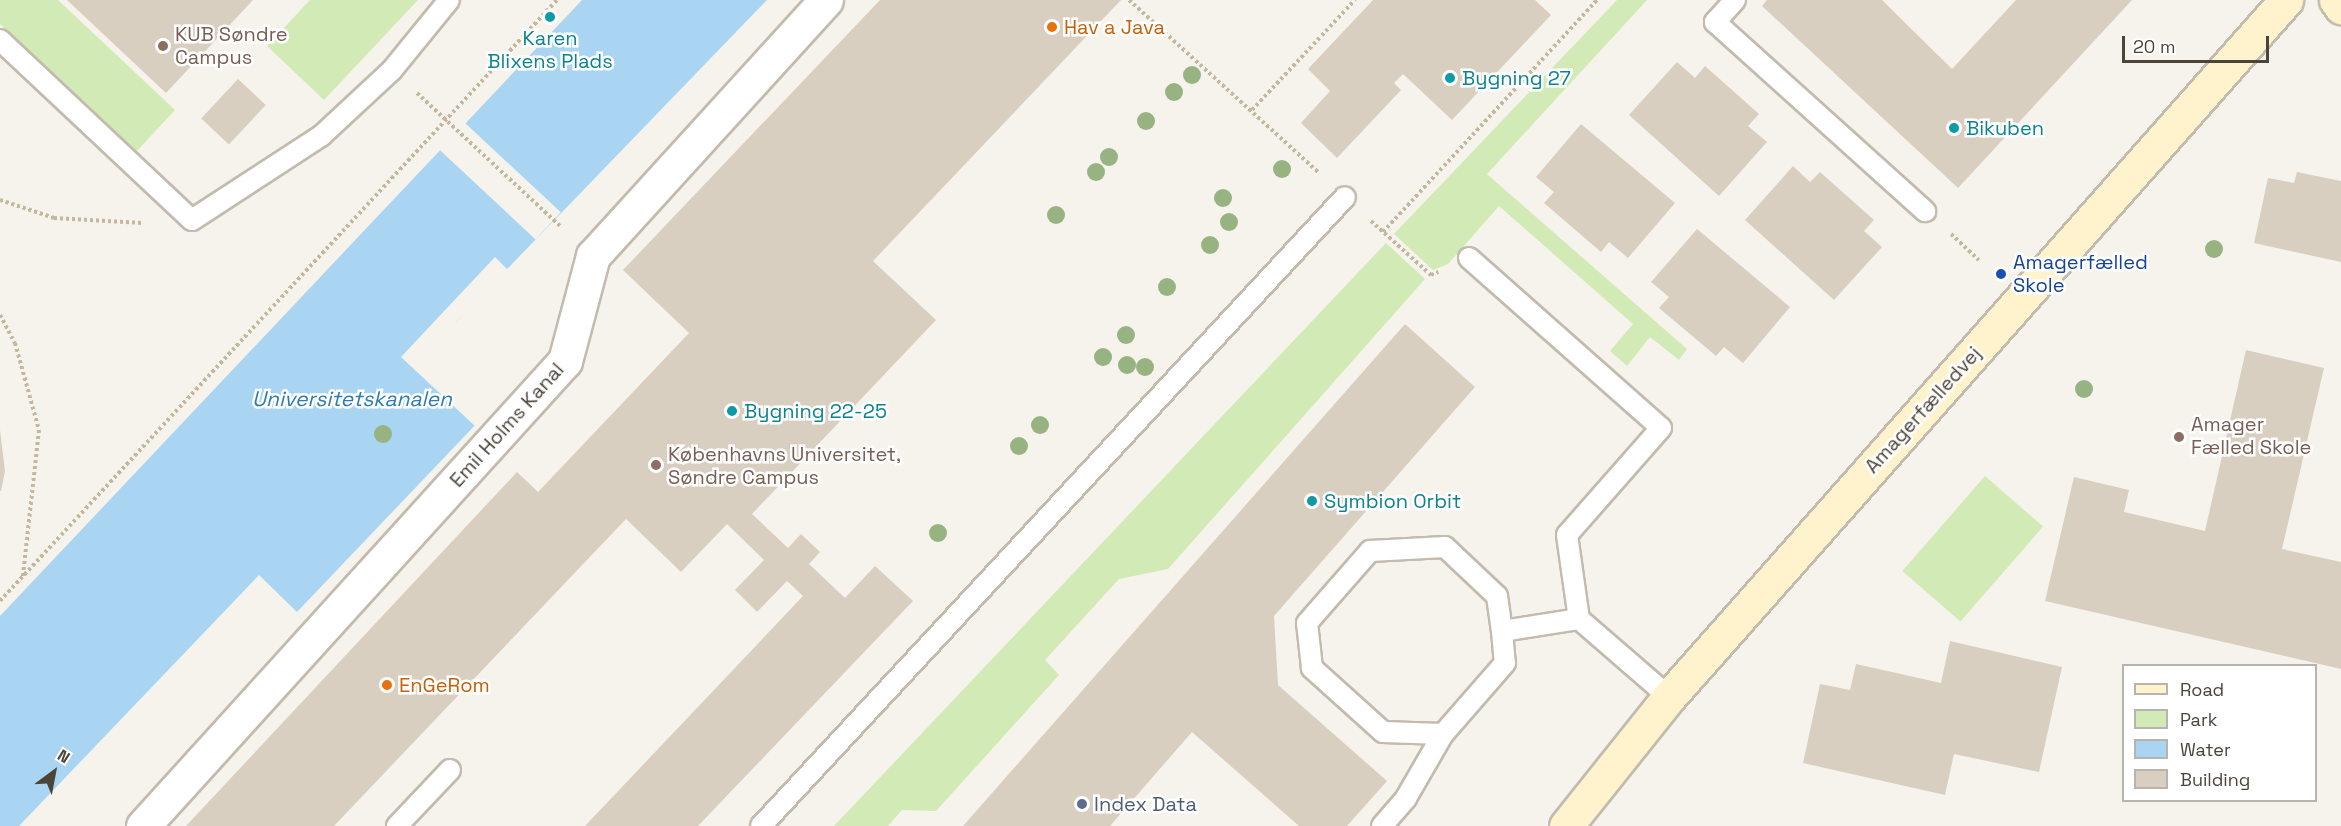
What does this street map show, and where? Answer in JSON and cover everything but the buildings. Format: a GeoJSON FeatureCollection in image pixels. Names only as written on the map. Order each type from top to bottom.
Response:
{"type":"FeatureCollection","features":[{"type":"Feature","properties":{"kind":"street","name":"Emil Holms Kanal"},"geometry":{"type":"LineString","coordinates":[[143,826],[565,361],[592,256],[826,0]]}},
{"type":"Feature","properties":{"kind":"street","name":"Amagerfælledvej"},"geometry":{"type":"LineString","coordinates":[[1566,826],[1669,697],[2286,0]]}},
{"type":"Feature","properties":{"kind":"street"},"geometry":{"type":"LineString","coordinates":[[2336,0],[2341,7]]}},
{"type":"Feature","properties":{"kind":"lane"},"geometry":{"type":"LineString","coordinates":[[0,40],[192,220],[321,136],[392,70],[449,0]]}},
{"type":"Feature","properties":{"kind":"lane"},"geometry":{"type":"LineString","coordinates":[[1735,0],[1715,22],[1925,211]]}},
{"type":"Feature","properties":{"kind":"lane"},"geometry":{"type":"LineString","coordinates":[[761,826],[1345,196]]}},
{"type":"Feature","properties":{"kind":"lane"},"geometry":{"type":"LineString","coordinates":[[1468,258],[1661,428],[1567,534],[1579,619],[1669,697]]}},
{"type":"Feature","properties":{"kind":"lane"},"geometry":{"type":"LineString","coordinates":[[1382,826],[1406,798],[1443,734],[1505,663],[1497,596],[1444,547],[1370,551],[1307,623],[1312,668],[1383,732],[1443,734]]}},
{"type":"Feature","properties":{"kind":"lane"},"geometry":{"type":"LineString","coordinates":[[1502,631],[1579,619]]}},
{"type":"Feature","properties":{"kind":"lane"},"geometry":{"type":"LineString","coordinates":[[397,826],[450,770]]}},
{"type":"Feature","properties":{"kind":"path"},"geometry":{"type":"LineString","coordinates":[[0,601],[556,0]]}},
{"type":"Feature","properties":{"kind":"path"},"geometry":{"type":"LineString","coordinates":[[1129,0],[1431,275],[1468,258]]}},
{"type":"Feature","properties":{"kind":"path"},"geometry":{"type":"LineString","coordinates":[[1252,110],[1355,0]]}},
{"type":"Feature","properties":{"kind":"path"},"geometry":{"type":"LineString","coordinates":[[1383,232],[1597,0]]}},
{"type":"Feature","properties":{"kind":"path"},"geometry":{"type":"LineString","coordinates":[[449,123],[592,256]]}},
{"type":"Feature","properties":{"kind":"path"},"geometry":{"type":"LineString","coordinates":[[0,200],[54,218],[133,223],[192,220]]}},
{"type":"Feature","properties":{"kind":"path"},"geometry":{"type":"LineString","coordinates":[[0,315],[15,343],[39,430],[23,577]]}},
{"type":"Feature","properties":{"kind":"green space"},"geometry":{"type":"Polygon","coordinates":[[[0,0],[58,0],[175,110],[135,153],[0,24],[0,0]]]}},
{"type":"Feature","properties":{"kind":"green space"},"geometry":{"type":"Polygon","coordinates":[[[310,0],[418,0],[324,100],[267,46],[310,0]]]}},
{"type":"Feature","properties":{"kind":"green space"},"geometry":{"type":"Polygon","coordinates":[[[1617,0],[1647,0],[1487,174],[1687,349],[1679,360],[1650,337],[1627,366],[1610,351],[1633,324],[1499,206],[1448,264],[1433,270],[1394,234],[1617,0]]]}},
{"type":"Feature","properties":{"kind":"green space"},"geometry":{"type":"Polygon","coordinates":[[[1386,243],[1425,279],[1168,569],[1119,579],[1045,660],[1059,675],[936,811],[902,810],[888,826],[834,826],[1386,243]]]}},
{"type":"Feature","properties":{"kind":"green space"},"geometry":{"type":"Polygon","coordinates":[[[1985,476],[2043,527],[1960,622],[1902,571],[1985,476]]]}},
{"type":"Feature","properties":{"kind":"water","name":"Universitetskanalen"},"geometry":{"type":"Polygon","coordinates":[[[582,0],[767,0],[455,323],[518,380],[297,612],[259,575],[19,826],[0,826],[0,616],[582,0]]]}},
{"type":"Feature","properties":{"kind":"pier"},"geometry":{"type":"Polygon","coordinates":[[[465,123],[561,212],[536,239],[440,150],[465,123]]]}},
{"type":"Feature","properties":{"kind":"pier"},"geometry":{"type":"Polygon","coordinates":[[[495,257],[508,270],[456,322],[520,381],[476,427],[401,357],[495,257]]]}},
{"type":"Feature","properties":{"kind":"place","name":"Karen Blixens Plads"},"geometry":{"type":"Point","coordinates":[550,17]}},
{"type":"Feature","properties":{"kind":"place","name":"Hav a Java"},"geometry":{"type":"Point","coordinates":[1052,27]}},
{"type":"Feature","properties":{"kind":"place","name":"KUB Søndre Campus"},"geometry":{"type":"Point","coordinates":[163,46]}},
{"type":"Feature","properties":{"kind":"place","name":"Bygning 27"},"geometry":{"type":"Point","coordinates":[1450,78]}},
{"type":"Feature","properties":{"kind":"place","name":"Bikuben"},"geometry":{"type":"Point","coordinates":[1954,128]}},
{"type":"Feature","properties":{"kind":"place","name":"Amagerfælled Skole"},"geometry":{"type":"Point","coordinates":[2001,274]}},
{"type":"Feature","properties":{"kind":"place","name":"Bygning 22-25"},"geometry":{"type":"Point","coordinates":[732,411]}},
{"type":"Feature","properties":{"kind":"place","name":"Amager Fælled Skole"},"geometry":{"type":"Point","coordinates":[2179,437]}},
{"type":"Feature","properties":{"kind":"place","name":"Københavns Universitet, Søndre Campus"},"geometry":{"type":"Point","coordinates":[656,465]}},
{"type":"Feature","properties":{"kind":"place","name":"Symbion Orbit"},"geometry":{"type":"Point","coordinates":[1312,501]}},
{"type":"Feature","properties":{"kind":"place","name":"EnGeRom"},"geometry":{"type":"Point","coordinates":[387,685]}},
{"type":"Feature","properties":{"kind":"place","name":"Index Data"},"geometry":{"type":"Point","coordinates":[1082,804]}}]}
